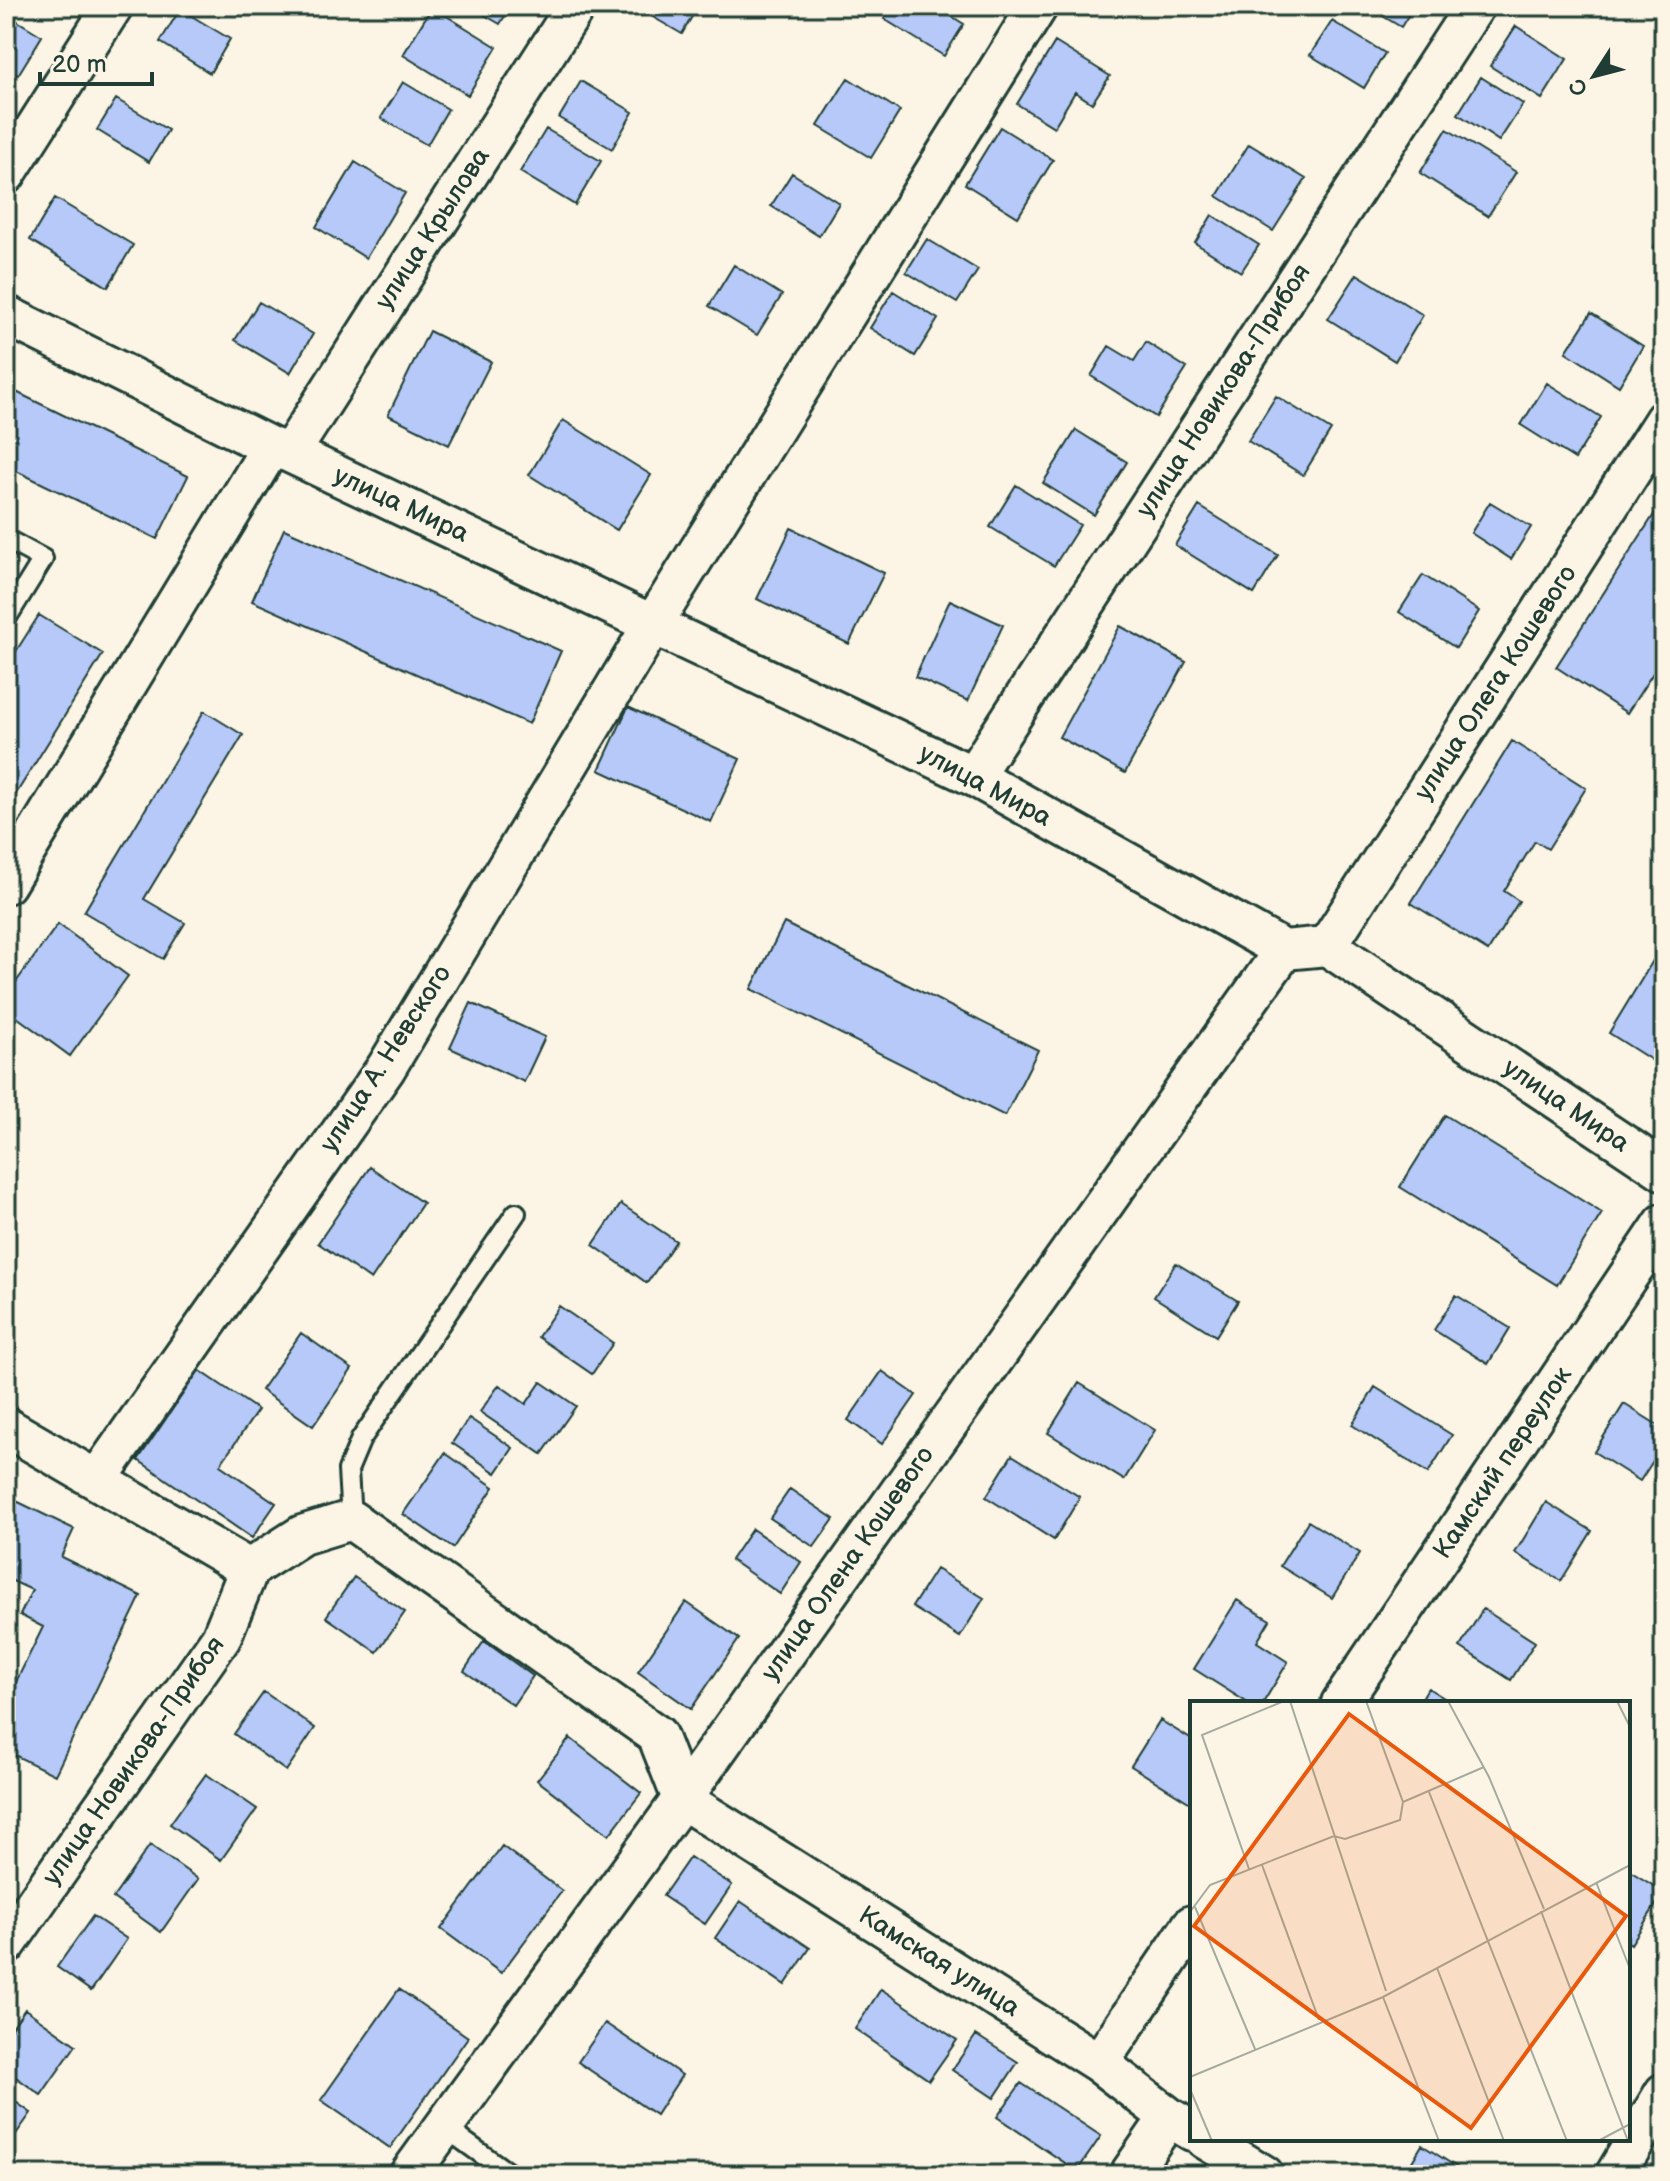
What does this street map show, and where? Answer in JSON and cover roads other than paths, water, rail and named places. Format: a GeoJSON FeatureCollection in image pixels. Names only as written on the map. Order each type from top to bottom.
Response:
{"type":"FeatureCollection","features":[{"type":"Feature","properties":{"kind":"street"},"geometry":{"type":"LineString","coordinates":[[6,174],[113,6]]}},
{"type":"Feature","properties":{"kind":"street","name":"улица Крылова"},"geometry":{"type":"LineString","coordinates":[[280,450],[576,6]]}},
{"type":"Feature","properties":{"kind":"street"},"geometry":{"type":"LineString","coordinates":[[653,624],[1038,6]]}},
{"type":"Feature","properties":{"kind":"street","name":"улица Новикова-Прибоя"},"geometry":{"type":"LineString","coordinates":[[973,776],[1475,6]]}},
{"type":"Feature","properties":{"kind":"street","name":"улица Мира"},"geometry":{"type":"LineString","coordinates":[[6,315],[280,450],[973,776],[1284,950]]}},
{"type":"Feature","properties":{"kind":"street","name":"улица Олега Кошевого"},"geometry":{"type":"LineString","coordinates":[[1327,946],[1664,420]]}},
{"type":"Feature","properties":{"kind":"street"},"geometry":{"type":"LineString","coordinates":[[6,884],[280,450]]}},
{"type":"Feature","properties":{"kind":"street","name":"улица А. Невского"},"geometry":{"type":"LineString","coordinates":[[98,1478],[386,1068],[653,624]]}},
{"type":"Feature","properties":{"kind":"street"},"geometry":{"type":"LineString","coordinates":[[1284,950],[1327,946]]}},
{"type":"Feature","properties":{"kind":"street","name":"улица Мира"},"geometry":{"type":"LineString","coordinates":[[1327,946],[1664,1171]]}},
{"type":"Feature","properties":{"kind":"street","name":"улица Олена Кошевого"},"geometry":{"type":"LineString","coordinates":[[409,2175],[682,1799],[1284,950]]}},
{"type":"Feature","properties":{"kind":"street","name":"Камский переулок"},"geometry":{"type":"LineString","coordinates":[[1342,1701],[1664,1223]]}},
{"type":"Feature","properties":{"kind":"street"},"geometry":{"type":"LineString","coordinates":[[6,1427],[249,1569],[302,1535],[351,1520],[657,1735],[682,1799]]}},
{"type":"Feature","properties":{"kind":"street","name":"улица Новикова-Прибоя"},"geometry":{"type":"LineString","coordinates":[[6,1945],[221,1638],[249,1569]]}},
{"type":"Feature","properties":{"kind":"street","name":"Камская улица"},"geometry":{"type":"LineString","coordinates":[[682,1799],[1099,2063],[1181,2124]]}},
{"type":"Feature","properties":{"kind":"street"},"geometry":{"type":"LineString","coordinates":[[1099,2063],[1190,1928]]}},
{"type":"Feature","properties":{"kind":"street"},"geometry":{"type":"LineString","coordinates":[[1615,2175],[1664,2093]]}},
{"type":"Feature","properties":{"kind":"street"},"geometry":{"type":"LineString","coordinates":[[1129,2175],[1181,2124]]}},
{"type":"Feature","properties":{"kind":"street"},"geometry":{"type":"LineString","coordinates":[[1208,2141],[1264,2175]]}},
{"type":"Feature","properties":{"kind":"lane"},"geometry":{"type":"LineString","coordinates":[[6,539],[43,559],[6,619]]}},
{"type":"Feature","properties":{"kind":"lane"},"geometry":{"type":"LineString","coordinates":[[351,1520],[348,1470],[361,1439],[516,1213]]}},
{"type":"Feature","properties":{"kind":"lane"},"geometry":{"type":"LineString","coordinates":[[444,2127],[511,2175]]}}]}
